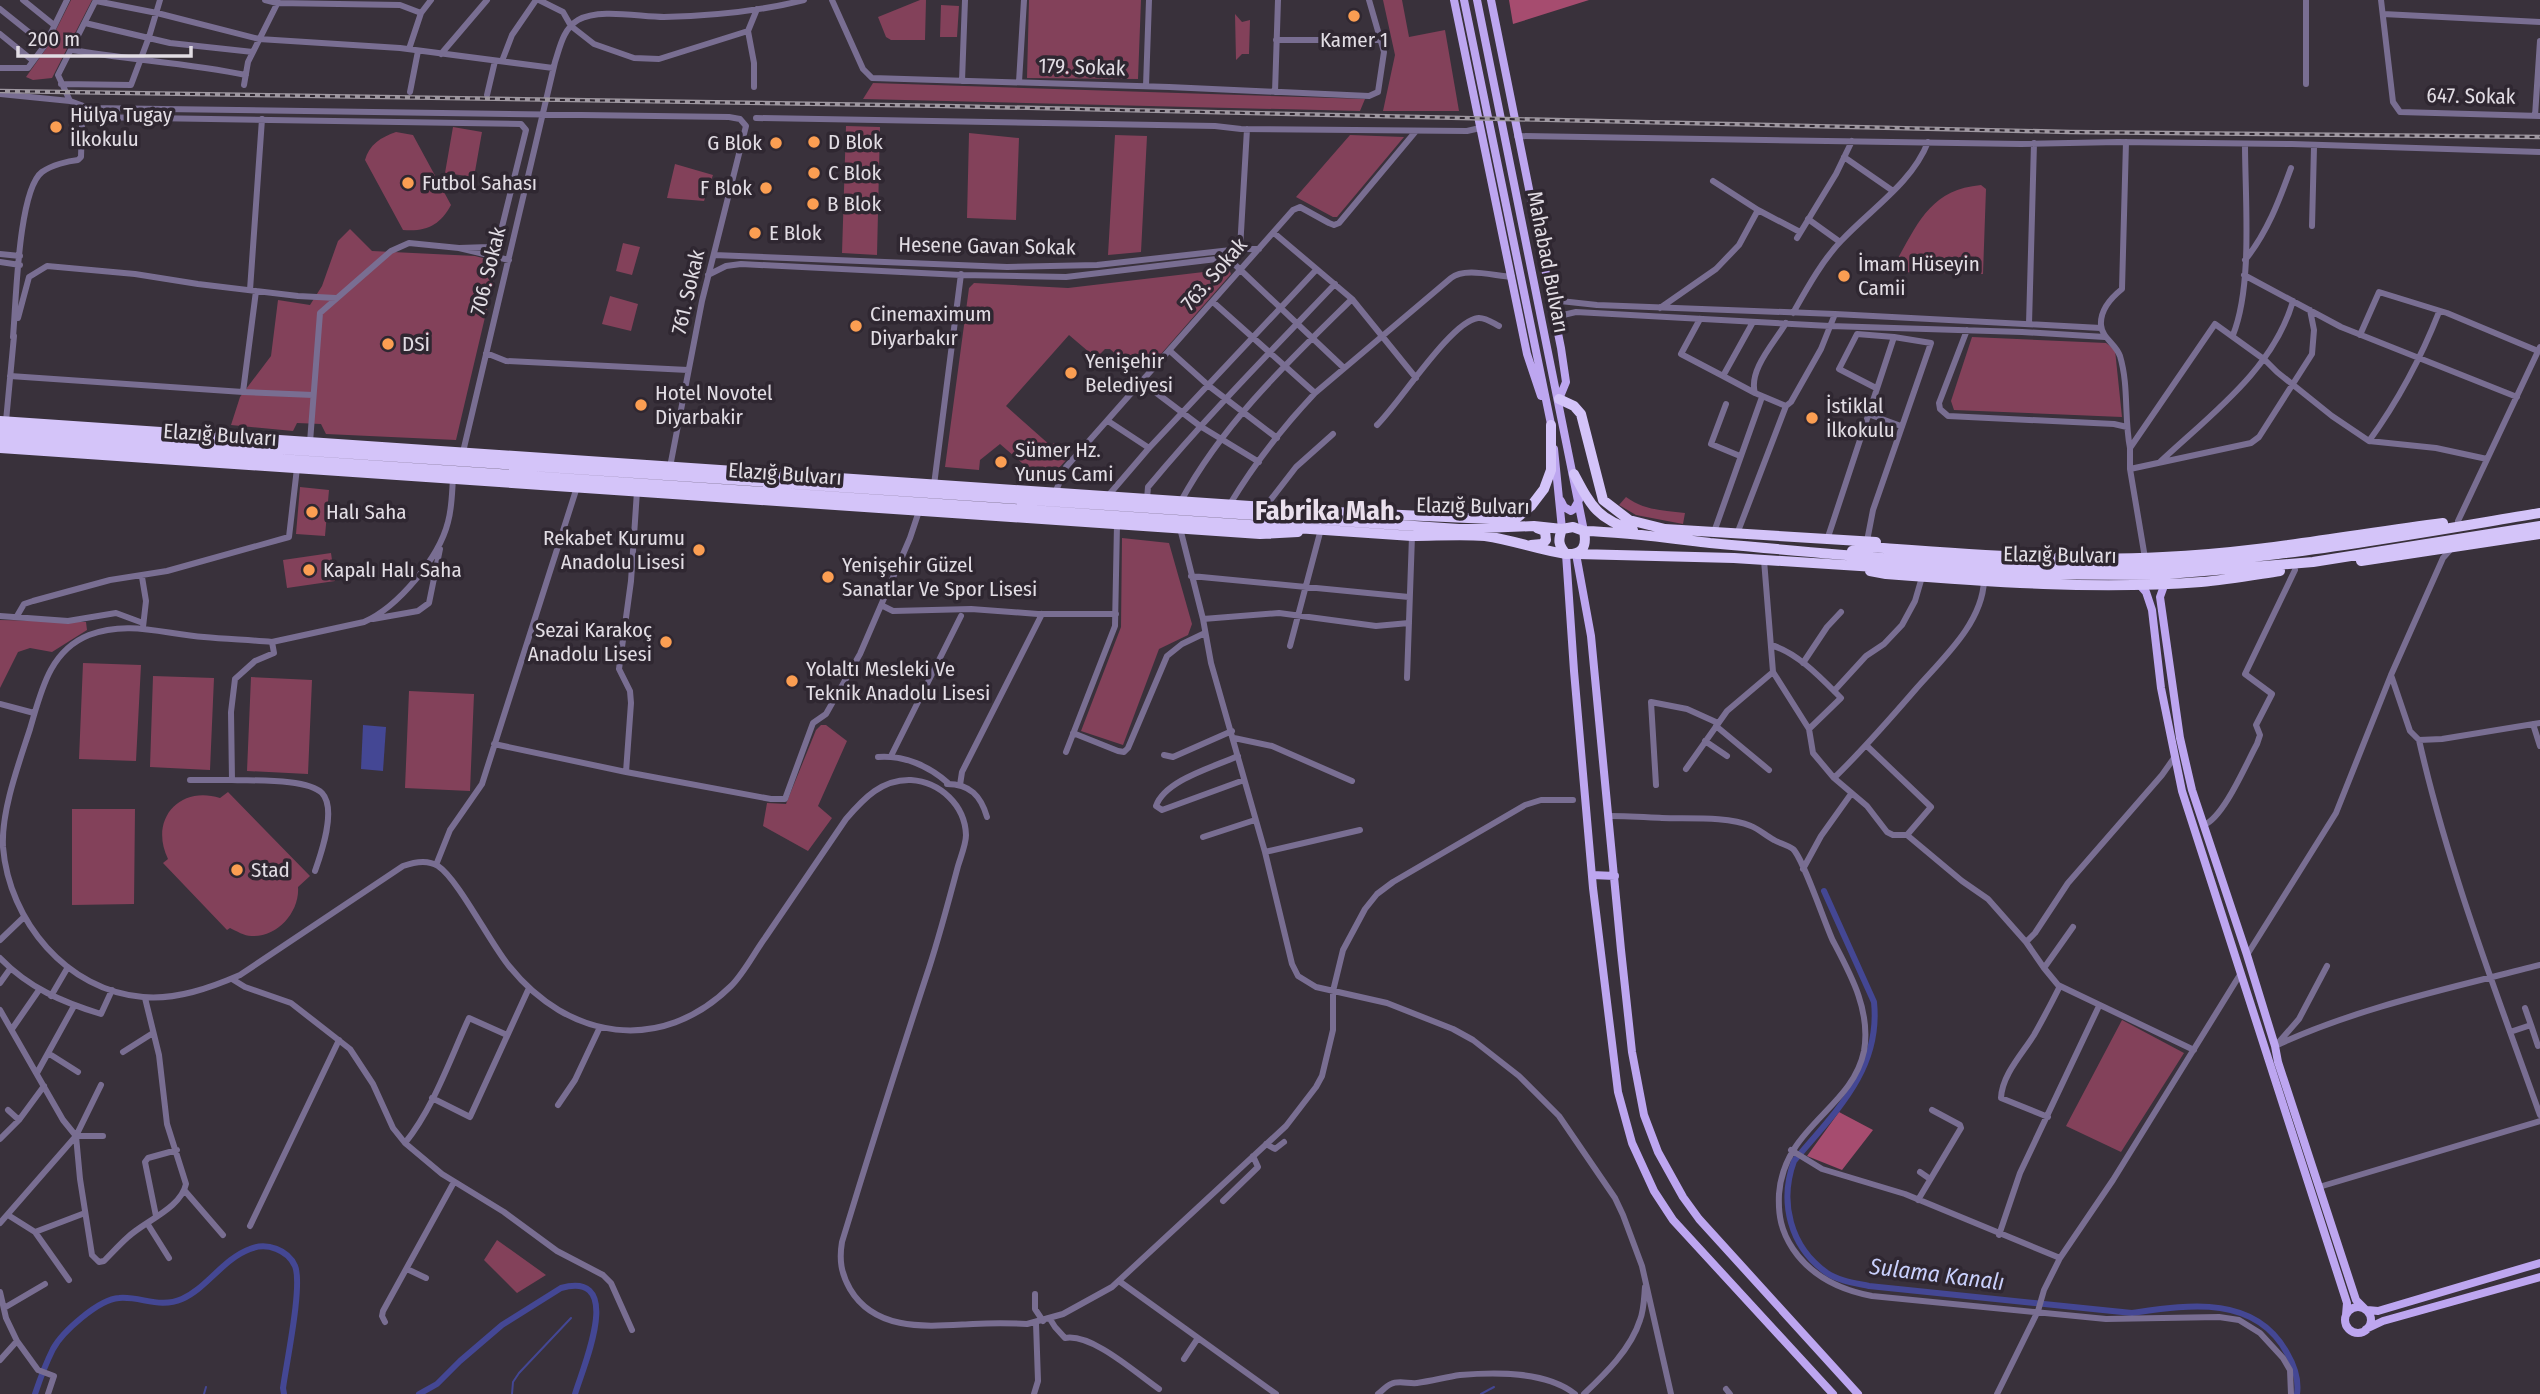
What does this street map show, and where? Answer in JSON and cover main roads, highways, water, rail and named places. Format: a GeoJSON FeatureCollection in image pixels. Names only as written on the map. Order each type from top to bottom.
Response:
{"type":"FeatureCollection","features":[{"type":"Feature","properties":{"kind":"highway"},"geometry":{"type":"LineString","coordinates":[[1559,399],[1574,406],[1581,414],[1603,500],[1629,520],[1665,529],[1884,542],[1903,549]]}},
{"type":"Feature","properties":{"kind":"highway"},"geometry":{"type":"LineString","coordinates":[[2,424],[463,452],[1304,510],[1490,519],[1518,517],[1545,489],[1551,470],[1551,425]]}},
{"type":"Feature","properties":{"kind":"highway","name":"Elazığ Bulvarı"},"geometry":{"type":"LineString","coordinates":[[2,424],[1459,529],[1534,526],[1562,529]]}},
{"type":"Feature","properties":{"kind":"highway"},"geometry":{"type":"LineString","coordinates":[[0,440],[35,450]]}},
{"type":"Feature","properties":{"kind":"highway","name":"Elazığ Bulvarı"},"geometry":{"type":"LineString","coordinates":[[0,440],[1412,536],[1482,536],[1571,554],[1764,560],[1984,574],[2155,575],[2312,562],[2540,526]]}},
{"type":"Feature","properties":{"kind":"highway"},"geometry":{"type":"LineString","coordinates":[[0,448],[1260,534],[1321,529]]}},
{"type":"Feature","properties":{"kind":"highway"},"geometry":{"type":"LineString","coordinates":[[1574,474],[1591,507],[1603,518],[1657,537]]}},
{"type":"Feature","properties":{"kind":"highway"},"geometry":{"type":"LineString","coordinates":[[1841,554],[1870,547],[2082,559],[2145,558],[2326,540],[2540,507]]}},
{"type":"Feature","properties":{"kind":"highway"},"geometry":{"type":"LineString","coordinates":[[1304,510],[1371,522]]}},
{"type":"Feature","properties":{"kind":"highway","name":"Elazığ Bulvarı"},"geometry":{"type":"LineString","coordinates":[[1584,531],[1841,554],[2067,567],[2235,561],[2325,549],[2540,513]]}},
{"type":"Feature","properties":{"kind":"highway"},"geometry":{"type":"LineString","coordinates":[[1531,545],[1542,544],[1546,540],[1545,531],[1534,526]]}},
{"type":"Feature","properties":{"kind":"highway"},"geometry":{"type":"LineString","coordinates":[[1573,527],[1584,531],[1586,544],[1571,554],[1559,542],[1562,529],[1573,527]]}},
{"type":"Feature","properties":{"kind":"highway"},"geometry":{"type":"LineString","coordinates":[[1846,565],[1886,574],[1984,581],[2139,584],[2202,582],[2294,569],[2439,554],[2451,549],[2540,534]]}},
{"type":"Feature","properties":{"kind":"main road"},"geometry":{"type":"LineString","coordinates":[[1454,0],[1527,354],[1551,425]]}},
{"type":"Feature","properties":{"kind":"main road","name":"Mahabad Bulvarı"},"geometry":{"type":"LineString","coordinates":[[1464,0],[1551,425],[1562,529]]}},
{"type":"Feature","properties":{"kind":"main road","name":"Mahabad Bulvarı"},"geometry":{"type":"LineString","coordinates":[[1477,0],[1584,531]]}},
{"type":"Feature","properties":{"kind":"main road"},"geometry":{"type":"LineString","coordinates":[[1491,0],[1556,322],[1566,382],[1559,399]]}},
{"type":"Feature","properties":{"kind":"main road"},"geometry":{"type":"LineString","coordinates":[[1559,499],[1564,507],[1571,510],[1579,499]]}},
{"type":"Feature","properties":{"kind":"main road"},"geometry":{"type":"LineString","coordinates":[[1571,554],[1591,636],[1633,1052],[1644,1115],[1658,1152],[1678,1189],[1699,1219],[1858,1394]]}},
{"type":"Feature","properties":{"kind":"main road"},"geometry":{"type":"LineString","coordinates":[[1571,554],[1574,671],[1592,875],[1618,1092],[1632,1143],[1672,1220],[1833,1394]]}},
{"type":"Feature","properties":{"kind":"main road"},"geometry":{"type":"LineString","coordinates":[[2165,583],[2160,597],[2180,738],[2192,790],[2356,1300],[2366,1309],[2371,1322],[2366,1329]]}},
{"type":"Feature","properties":{"kind":"main road"},"geometry":{"type":"LineString","coordinates":[[2139,584],[2146,592],[2152,610],[2161,688],[2182,791],[2347,1303],[2346,1323],[2351,1330],[2359,1332],[2383,1321],[2540,1277]]}},
{"type":"Feature","properties":{"kind":"main road"},"geometry":{"type":"LineString","coordinates":[[1592,875],[1615,876]]}},
{"type":"Feature","properties":{"kind":"main road"},"geometry":{"type":"LineString","coordinates":[[2346,1315],[2356,1307],[2388,1308],[2540,1264]]}},
{"type":"Feature","properties":{"kind":"waterway","name":"Sulama Kanalı"},"geometry":{"type":"LineString","coordinates":[[1824,891],[1874,1002],[1874,1026],[1870,1049],[1852,1089],[1794,1161],[1788,1208],[1796,1237],[1814,1262],[1837,1278],[1869,1286],[2132,1313],[2197,1307],[2239,1312],[2257,1321],[2273,1334],[2287,1353],[2297,1378],[2297,1394]]}},
{"type":"Feature","properties":{"kind":"waterway"},"geometry":{"type":"LineString","coordinates":[[35,1394],[53,1349],[73,1326],[92,1310],[119,1298],[158,1303],[174,1302],[191,1294],[232,1259],[250,1249],[263,1246],[276,1249],[292,1260],[297,1276],[296,1307],[284,1394]]}},
{"type":"Feature","properties":{"kind":"waterway"},"geometry":{"type":"LineString","coordinates":[[419,1394],[437,1384],[502,1325],[561,1288],[581,1286],[592,1293],[596,1307],[591,1344],[575,1394]]}},
{"type":"Feature","properties":{"kind":"waterway"},"geometry":{"type":"LineString","coordinates":[[512,1394],[513,1382],[519,1373],[571,1318]]}},
{"type":"Feature","properties":{"kind":"waterway"},"geometry":{"type":"LineString","coordinates":[[204,1394],[206,1387]]}},
{"type":"Feature","properties":{"kind":"waterway"},"geometry":{"type":"LineString","coordinates":[[1481,1394],[1494,1387]]}},
{"type":"Feature","properties":{"kind":"railway"},"geometry":{"type":"LineString","coordinates":[[0,91],[946,106],[2070,132],[2540,137]]}},
{"type":"Feature","properties":{"kind":"place","name":"Kamer 1"},"geometry":{"type":"Point","coordinates":[1354,16]}},
{"type":"Feature","properties":{"kind":"place","name":"Hülya Tugay İlkokulu"},"geometry":{"type":"Point","coordinates":[56,127]}},
{"type":"Feature","properties":{"kind":"place","name":"D Blok"},"geometry":{"type":"Point","coordinates":[814,142]}},
{"type":"Feature","properties":{"kind":"place","name":"G Blok"},"geometry":{"type":"Point","coordinates":[776,143]}},
{"type":"Feature","properties":{"kind":"place","name":"C Blok"},"geometry":{"type":"Point","coordinates":[814,173]}},
{"type":"Feature","properties":{"kind":"place","name":"Futbol Sahası"},"geometry":{"type":"Point","coordinates":[408,183]}},
{"type":"Feature","properties":{"kind":"place","name":"F Blok"},"geometry":{"type":"Point","coordinates":[766,188]}},
{"type":"Feature","properties":{"kind":"place","name":"B Blok"},"geometry":{"type":"Point","coordinates":[813,204]}},
{"type":"Feature","properties":{"kind":"place","name":"E Blok"},"geometry":{"type":"Point","coordinates":[755,233]}},
{"type":"Feature","properties":{"kind":"place","name":"İmam Hüseyin Camii"},"geometry":{"type":"Point","coordinates":[1844,276]}},
{"type":"Feature","properties":{"kind":"place","name":"Cinemaximum Diyarbakır"},"geometry":{"type":"Point","coordinates":[856,326]}},
{"type":"Feature","properties":{"kind":"place","name":"DSİ"},"geometry":{"type":"Point","coordinates":[388,344]}},
{"type":"Feature","properties":{"kind":"place","name":"Yenişehir Belediyesi"},"geometry":{"type":"Point","coordinates":[1071,373]}},
{"type":"Feature","properties":{"kind":"place","name":"Hotel Novotel Diyarbakir"},"geometry":{"type":"Point","coordinates":[641,405]}},
{"type":"Feature","properties":{"kind":"place","name":"İstiklal İlkokulu"},"geometry":{"type":"Point","coordinates":[1812,418]}},
{"type":"Feature","properties":{"kind":"place","name":"Sümer Hz. Yunus Cami"},"geometry":{"type":"Point","coordinates":[1001,462]}},
{"type":"Feature","properties":{"kind":"place","name":"Halı Saha"},"geometry":{"type":"Point","coordinates":[312,512]}},
{"type":"Feature","properties":{"kind":"place","name":"Rekabet Kurumu Anadolu Lisesi"},"geometry":{"type":"Point","coordinates":[699,550]}},
{"type":"Feature","properties":{"kind":"place","name":"Kapalı Halı Saha"},"geometry":{"type":"Point","coordinates":[309,570]}},
{"type":"Feature","properties":{"kind":"place","name":"Yenişehir Güzel Sanatlar Ve Spor Lisesi"},"geometry":{"type":"Point","coordinates":[828,577]}},
{"type":"Feature","properties":{"kind":"place","name":"Sezai Karakoç Anadolu Lisesi"},"geometry":{"type":"Point","coordinates":[666,642]}},
{"type":"Feature","properties":{"kind":"place","name":"Yolaltı Mesleki Ve Teknik Anadolu Lisesi"},"geometry":{"type":"Point","coordinates":[792,681]}},
{"type":"Feature","properties":{"kind":"place","name":"Stad"},"geometry":{"type":"Point","coordinates":[237,870]}},
{"type":"Feature","properties":{"kind":"district","name":"Fabrika Mah."},"geometry":{"type":"Point","coordinates":[1328,510]}}]}
